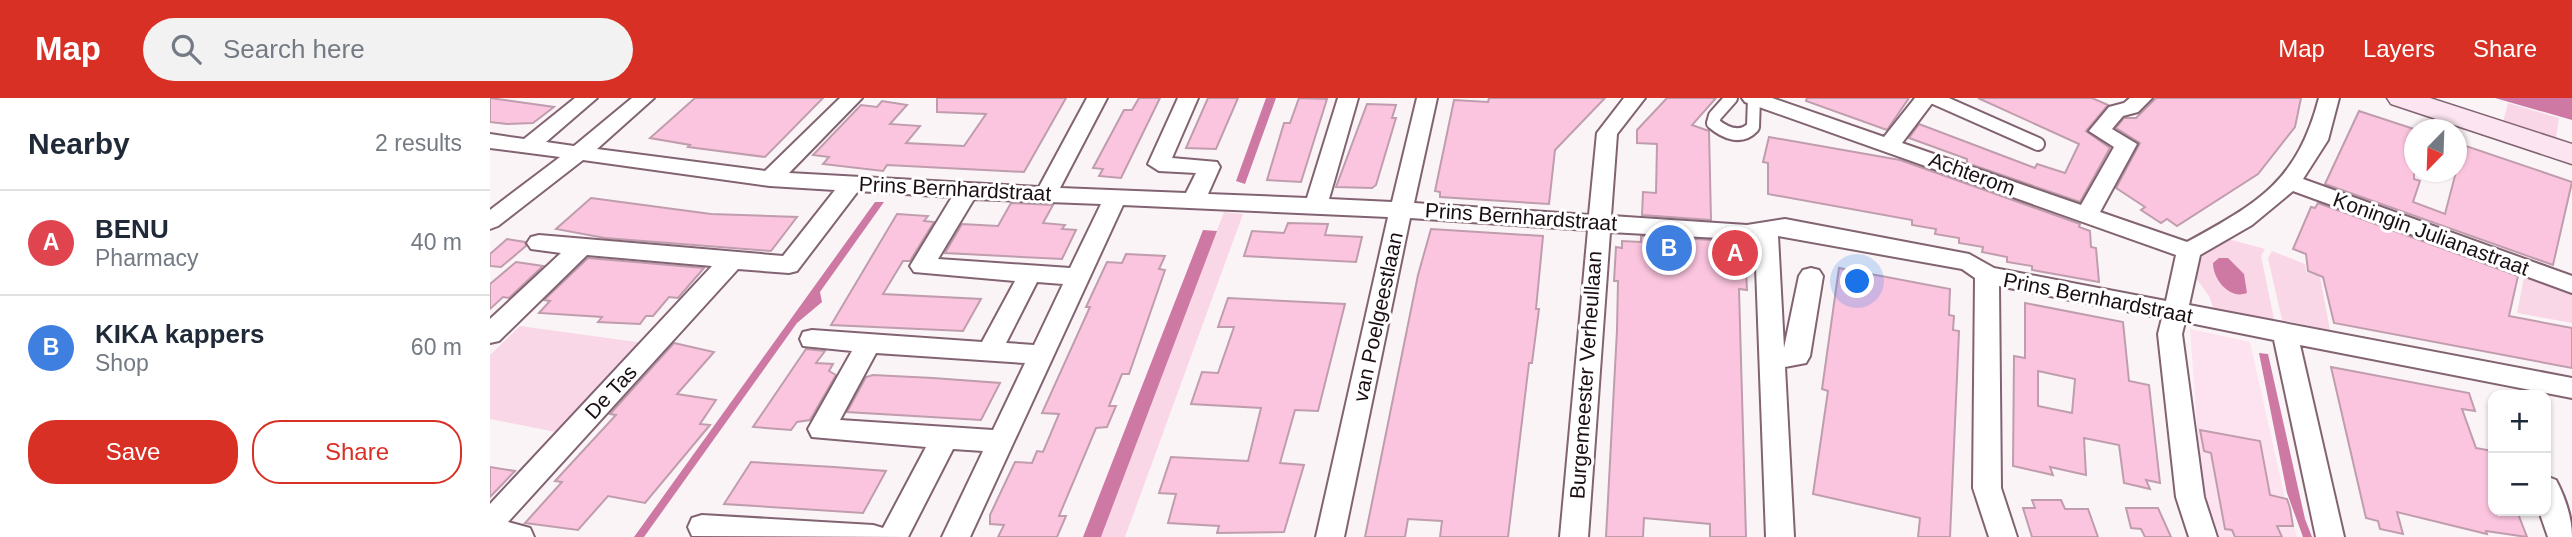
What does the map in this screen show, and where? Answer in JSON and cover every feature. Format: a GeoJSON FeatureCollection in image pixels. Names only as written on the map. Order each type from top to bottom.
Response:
{"type":"FeatureCollection","features":[{"type":"Feature","properties":{"kind":"street"},"geometry":{"type":"LineString","coordinates":[[527,146],[587,98]]}},
{"type":"Feature","properties":{"kind":"street"},"geometry":{"type":"LineString","coordinates":[[490,221],[579,153],[644,98]]}},
{"type":"Feature","properties":{"kind":"street"},"geometry":{"type":"LineString","coordinates":[[770,179],[852,98]]}},
{"type":"Feature","properties":{"kind":"street"},"geometry":{"type":"LineString","coordinates":[[1047,192],[1097,98]]}},
{"type":"Feature","properties":{"kind":"street"},"geometry":{"type":"LineString","coordinates":[[1188,98],[1159,164],[1209,167],[1195,199]]}},
{"type":"Feature","properties":{"kind":"street"},"geometry":{"type":"LineString","coordinates":[[1316,205],[1348,98]]}},
{"type":"Feature","properties":{"kind":"street","name":"van Poelgeestlaan"},"geometry":{"type":"LineString","coordinates":[[1330,537],[1427,98]]}},
{"type":"Feature","properties":{"kind":"street","name":"Burgemeester Verheullaan"},"geometry":{"type":"LineString","coordinates":[[1574,537],[1607,133],[1635,98]]}},
{"type":"Feature","properties":{"kind":"street","name":"Achterom"},"geometry":{"type":"LineString","coordinates":[[1753,98],[2189,251]]}},
{"type":"Feature","properties":{"kind":"street"},"geometry":{"type":"LineString","coordinates":[[1889,145],[1926,98]]}},
{"type":"Feature","properties":{"kind":"street"},"geometry":{"type":"LineString","coordinates":[[2087,215],[2126,144],[2099,131],[2116,111],[2131,108],[2142,98]]}},
{"type":"Feature","properties":{"kind":"street"},"geometry":{"type":"LineString","coordinates":[[2203,537],[2190,497],[2170,334],[2189,251],[2253,216],[2289,182],[2316,144],[2329,98]]}},
{"type":"Feature","properties":{"kind":"street"},"geometry":{"type":"LineString","coordinates":[[2401,98],[2572,154]]}},
{"type":"Feature","properties":{"kind":"street","name":"Prins Bernhardstraat"},"geometry":{"type":"LineString","coordinates":[[490,141],[770,179],[967,191],[1047,192],[1401,209],[1747,233],[1785,227],[1969,262],[1987,275],[2285,334],[2511,386],[2572,388]]}},
{"type":"Feature","properties":{"kind":"street","name":"Koningin Julianastraat"},"geometry":{"type":"LineString","coordinates":[[2289,182],[2572,285]]}},
{"type":"Feature","properties":{"kind":"street"},"geometry":{"type":"LineString","coordinates":[[539,243],[789,265],[852,184]]}},
{"type":"Feature","properties":{"kind":"street"},"geometry":{"type":"LineString","coordinates":[[967,191],[922,266],[1078,277]]}},
{"type":"Feature","properties":{"kind":"street"},"geometry":{"type":"LineString","coordinates":[[956,537],[1039,355],[1116,196]]}},
{"type":"Feature","properties":{"kind":"street"},"geometry":{"type":"LineString","coordinates":[[1766,230],[1780,537]]}},
{"type":"Feature","properties":{"kind":"street"},"geometry":{"type":"LineString","coordinates":[[490,334],[581,247]]}},
{"type":"Feature","properties":{"kind":"street","name":"De Tas"},"geometry":{"type":"LineString","coordinates":[[490,523],[732,260]]}},
{"type":"Feature","properties":{"kind":"street"},"geometry":{"type":"LineString","coordinates":[[990,350],[1030,274]]}},
{"type":"Feature","properties":{"kind":"street"},"geometry":{"type":"LineString","coordinates":[[1987,275],[1987,488],[2003,537]]}},
{"type":"Feature","properties":{"kind":"street"},"geometry":{"type":"LineString","coordinates":[[1771,359],[1797,356],[1811,276]]}},
{"type":"Feature","properties":{"kind":"street"},"geometry":{"type":"LineString","coordinates":[[2285,334],[2330,537]]}},
{"type":"Feature","properties":{"kind":"street"},"geometry":{"type":"LineString","coordinates":[[813,339],[1039,355]]}},
{"type":"Feature","properties":{"kind":"street"},"geometry":{"type":"LineString","coordinates":[[869,343],[821,429],[1001,441]]}},
{"type":"Feature","properties":{"kind":"street"},"geometry":{"type":"LineString","coordinates":[[894,537],[945,437]]}},
{"type":"Feature","properties":{"kind":"street"},"geometry":{"type":"LineString","coordinates":[[2551,502],[2563,537]]}},
{"type":"Feature","properties":{"kind":"street"},"geometry":{"type":"LineString","coordinates":[[702,527],[755,534],[873,537]]}},
{"type":"Feature","properties":{"kind":"street"},"geometry":{"type":"LineString","coordinates":[[490,531],[520,537]]}},
{"type":"Feature","properties":{"kind":"lane"},"geometry":{"type":"LineString","coordinates":[[1731,98],[1715,116],[1713,123],[1728,133],[1750,131],[1755,124],[1753,98]]}},
{"type":"Feature","properties":{"kind":"lane"},"geometry":{"type":"LineString","coordinates":[[1934,98],[2038,144]]}},
{"type":"Feature","properties":{"kind":"shaded area"},"geometry":{"type":"Polygon","coordinates":[[[1266,98],[1276,98],[1245,184],[1236,181],[1266,98]]]}},
{"type":"Feature","properties":{"kind":"shaded area"},"geometry":{"type":"Polygon","coordinates":[[[2495,98],[2572,98],[2572,120],[2495,98]]]}},
{"type":"Feature","properties":{"kind":"shaded area"},"geometry":{"type":"Polygon","coordinates":[[[2508,103],[2559,118],[2556,138],[2503,122],[2508,103]]]}},
{"type":"Feature","properties":{"kind":"shaded area"},"geometry":{"type":"Polygon","coordinates":[[[875,202],[884,202],[820,292],[822,302],[797,323],[644,537],[634,537],[875,202]]]}},
{"type":"Feature","properties":{"kind":"shaded area"},"geometry":{"type":"Polygon","coordinates":[[[1224,212],[1243,214],[1125,537],[1101,537],[1224,212]]]}},
{"type":"Feature","properties":{"kind":"shaded area"},"geometry":{"type":"Polygon","coordinates":[[[1203,230],[1217,231],[1101,537],[1083,537],[1203,230]]]}},
{"type":"Feature","properties":{"kind":"shaded area"},"geometry":{"type":"Polygon","coordinates":[[[2228,239],[2265,249],[2261,256],[2275,324],[2215,312],[2209,296],[2196,278],[2199,257],[2228,239]]]}},
{"type":"Feature","properties":{"kind":"shaded area"},"geometry":{"type":"Polygon","coordinates":[[[2272,251],[2305,264],[2306,272],[2320,277],[2330,330],[2282,320],[2268,258],[2272,251]]]}},
{"type":"Feature","properties":{"kind":"shaded area"},"geometry":{"type":"Polygon","coordinates":[[[2219,258],[2228,258],[2244,274],[2247,293],[2235,294],[2219,282],[2213,263],[2219,258]]]}},
{"type":"Feature","properties":{"kind":"shaded area"},"geometry":{"type":"Polygon","coordinates":[[[2524,277],[2572,295],[2572,323],[2517,313],[2524,277]]]}},
{"type":"Feature","properties":{"kind":"shaded area"},"geometry":{"type":"Polygon","coordinates":[[[520,326],[644,343],[556,432],[490,419],[490,355],[520,326]]]}},
{"type":"Feature","properties":{"kind":"shaded area"},"geometry":{"type":"Polygon","coordinates":[[[2190,329],[2250,342],[2284,494],[2297,537],[2216,537],[2203,509],[2190,329]]]}},
{"type":"Feature","properties":{"kind":"shaded area"},"geometry":{"type":"Polygon","coordinates":[[[2259,353],[2268,354],[2305,519],[2312,537],[2303,537],[2287,493],[2259,353]]]}},
{"type":"Feature","properties":{"kind":"building"},"geometry":{"type":"Polygon","coordinates":[[[490,98],[554,107],[533,123],[490,122],[490,98]]]}},
{"type":"Feature","properties":{"kind":"building"},"geometry":{"type":"Polygon","coordinates":[[[695,98],[823,98],[765,157],[688,147],[690,145],[650,138],[695,98]]]}},
{"type":"Feature","properties":{"kind":"building"},"geometry":{"type":"Polygon","coordinates":[[[937,98],[1066,98],[1024,172],[887,165],[883,171],[823,164],[829,157],[813,155],[861,105],[877,107],[882,101],[907,105],[890,124],[920,126],[906,143],[964,146],[986,114],[937,112],[937,98]]]}},
{"type":"Feature","properties":{"kind":"building"},"geometry":{"type":"Polygon","coordinates":[[[1139,98],[1160,98],[1121,178],[1099,176],[1103,169],[1093,168],[1124,110],[1132,110],[1139,98]]]}},
{"type":"Feature","properties":{"kind":"building"},"geometry":{"type":"Polygon","coordinates":[[[1208,98],[1238,98],[1216,149],[1186,148],[1208,98]]]}},
{"type":"Feature","properties":{"kind":"building"},"geometry":{"type":"Polygon","coordinates":[[[1299,98],[1327,99],[1301,182],[1267,180],[1284,123],[1290,123],[1299,98]]]}},
{"type":"Feature","properties":{"kind":"building"},"geometry":{"type":"Polygon","coordinates":[[[1489,98],[1605,98],[1555,150],[1549,204],[1440,197],[1440,192],[1435,191],[1454,100],[1488,102],[1489,98]]]}},
{"type":"Feature","properties":{"kind":"building"},"geometry":{"type":"Polygon","coordinates":[[[1667,98],[1716,98],[1692,125],[1709,131],[1711,220],[1642,215],[1643,192],[1656,193],[1657,144],[1637,143],[1637,130],[1667,98]]]}},
{"type":"Feature","properties":{"kind":"building"},"geometry":{"type":"Polygon","coordinates":[[[1807,98],[1909,98],[1887,130],[1806,101],[1807,98]]]}},
{"type":"Feature","properties":{"kind":"building"},"geometry":{"type":"Polygon","coordinates":[[[1978,98],[2092,98],[2108,105],[2086,131],[2110,148],[2080,202],[1967,163],[1967,159],[1909,138],[1919,124],[2035,168],[2037,164],[2065,173],[2079,144],[1978,98]]]}},
{"type":"Feature","properties":{"kind":"building"},"geometry":{"type":"Polygon","coordinates":[[[2156,98],[2301,98],[2295,127],[2258,174],[2177,226],[2167,219],[2161,223],[2141,210],[2145,207],[2116,188],[2140,143],[2116,128],[2124,118],[2136,118],[2156,98]]]}},
{"type":"Feature","properties":{"kind":"building"},"geometry":{"type":"Polygon","coordinates":[[[1367,104],[1396,105],[1392,118],[1396,118],[1376,185],[1372,188],[1336,187],[1367,104]]]}},
{"type":"Feature","properties":{"kind":"building"},"geometry":{"type":"Polygon","coordinates":[[[2359,111],[2404,126],[2404,182],[2420,182],[2413,202],[2445,214],[2453,182],[2467,182],[2467,146],[2572,182],[2553,265],[2325,184],[2359,111]]]}},
{"type":"Feature","properties":{"kind":"building"},"geometry":{"type":"Polygon","coordinates":[[[1769,137],[1900,160],[2080,224],[2079,227],[2090,231],[2091,247],[2096,248],[2099,282],[2032,270],[2032,266],[2007,262],[2007,257],[1982,252],[1983,247],[1959,243],[1959,238],[1935,234],[1936,229],[1912,225],[1912,220],[1768,194],[1768,163],[1763,162],[1769,137]]]}},
{"type":"Feature","properties":{"kind":"building"},"geometry":{"type":"Polygon","coordinates":[[[591,198],[711,214],[797,217],[771,251],[605,238],[556,229],[591,198]]]}},
{"type":"Feature","properties":{"kind":"building"},"geometry":{"type":"Polygon","coordinates":[[[1011,203],[1053,205],[1043,223],[1065,225],[1062,229],[1076,230],[1062,259],[945,253],[962,224],[998,226],[1011,203]]]}},
{"type":"Feature","properties":{"kind":"building"},"geometry":{"type":"Polygon","coordinates":[[[2318,203],[2518,276],[2509,316],[2572,328],[2572,368],[2334,323],[2323,277],[2308,271],[2306,254],[2293,249],[2311,207],[2315,208],[2318,203]]]}},
{"type":"Feature","properties":{"kind":"building"},"geometry":{"type":"Polygon","coordinates":[[[897,214],[928,216],[924,221],[934,222],[910,261],[903,261],[883,294],[981,299],[963,331],[831,325],[897,214]]]}},
{"type":"Feature","properties":{"kind":"building"},"geometry":{"type":"Polygon","coordinates":[[[1288,223],[1328,224],[1325,235],[1362,237],[1356,262],[1244,256],[1252,231],[1284,233],[1288,223]]]}},
{"type":"Feature","properties":{"kind":"building"},"geometry":{"type":"Polygon","coordinates":[[[1431,229],[1543,236],[1536,309],[1539,309],[1532,363],[1529,363],[1508,537],[1440,537],[1442,521],[1408,519],[1405,537],[1365,537],[1418,275],[1431,229]]]}},
{"type":"Feature","properties":{"kind":"building"},"geometry":{"type":"Polygon","coordinates":[[[1641,236],[1712,240],[1712,247],[1745,249],[1747,290],[1739,289],[1746,537],[1710,537],[1710,524],[1644,518],[1643,537],[1606,537],[1617,330],[1618,281],[1614,281],[1616,247],[1622,248],[1622,241],[1641,242],[1641,236]]]}},
{"type":"Feature","properties":{"kind":"building"},"geometry":{"type":"Polygon","coordinates":[[[507,239],[525,242],[526,246],[501,267],[490,266],[490,254],[507,239]]]}},
{"type":"Feature","properties":{"kind":"building"},"geometry":{"type":"Polygon","coordinates":[[[1126,254],[1165,256],[1159,269],[1165,270],[1129,374],[1122,374],[1109,406],[1116,406],[1107,427],[1096,428],[1059,516],[1066,516],[1057,537],[998,537],[1004,525],[990,524],[990,515],[1015,462],[1032,463],[1037,451],[1043,452],[1059,414],[1042,413],[1090,307],[1086,307],[1107,262],[1122,263],[1126,254]]]}},
{"type":"Feature","properties":{"kind":"building"},"geometry":{"type":"Polygon","coordinates":[[[588,258],[704,268],[678,298],[669,297],[653,316],[646,316],[640,324],[598,322],[602,317],[539,313],[550,301],[544,300],[588,258]]]}},
{"type":"Feature","properties":{"kind":"building"},"geometry":{"type":"Polygon","coordinates":[[[516,262],[543,266],[509,298],[503,297],[490,309],[490,284],[516,262]]]}},
{"type":"Feature","properties":{"kind":"building"},"geometry":{"type":"Polygon","coordinates":[[[1839,268],[1950,289],[1949,315],[1954,316],[1953,330],[1959,331],[1950,537],[1918,537],[1920,518],[1813,494],[1828,391],[1822,389],[1839,268]]]}},
{"type":"Feature","properties":{"kind":"building"},"geometry":{"type":"Polygon","coordinates":[[[1228,298],[1345,304],[1318,411],[1295,410],[1280,463],[1304,465],[1284,532],[1217,533],[1219,526],[1168,523],[1176,494],[1159,493],[1171,457],[1248,461],[1261,408],[1191,404],[1202,372],[1218,373],[1234,327],[1218,327],[1228,298]]]}},
{"type":"Feature","properties":{"kind":"building"},"geometry":{"type":"Polygon","coordinates":[[[2025,303],[2123,322],[2129,381],[2149,385],[2160,483],[2146,480],[2150,489],[2124,483],[2119,445],[2084,438],[2086,475],[2050,467],[2053,475],[2013,466],[2014,356],[2025,358],[2025,303]],[[2038,371],[2038,406],[2072,413],[2075,379],[2038,371]]]}},
{"type":"Feature","properties":{"kind":"building"},"geometry":{"type":"Polygon","coordinates":[[[674,343],[714,352],[677,394],[716,400],[700,424],[710,425],[645,503],[608,496],[578,530],[525,523],[562,482],[555,481],[616,415],[610,414],[674,343]]]}},
{"type":"Feature","properties":{"kind":"building"},"geometry":{"type":"Polygon","coordinates":[[[806,349],[825,351],[816,363],[833,364],[829,371],[836,375],[810,420],[797,422],[791,430],[753,427],[806,349]]]}},
{"type":"Feature","properties":{"kind":"building"},"geometry":{"type":"Polygon","coordinates":[[[2331,367],[2469,393],[2475,411],[2462,409],[2476,448],[2488,450],[2488,516],[2519,516],[2527,537],[2486,531],[2487,534],[2397,512],[2403,534],[2380,529],[2378,521],[2366,518],[2331,367]]]}},
{"type":"Feature","properties":{"kind":"building"},"geometry":{"type":"Polygon","coordinates":[[[873,375],[1000,383],[981,420],[847,412],[866,377],[873,375]]]}},
{"type":"Feature","properties":{"kind":"building"},"geometry":{"type":"Polygon","coordinates":[[[2200,430],[2260,441],[2270,495],[2287,499],[2290,508],[2293,526],[2277,526],[2282,537],[2235,537],[2232,530],[2225,529],[2211,453],[2204,451],[2200,430]]]}},
{"type":"Feature","properties":{"kind":"building"},"geometry":{"type":"Polygon","coordinates":[[[751,462],[886,471],[863,513],[724,504],[751,462]]]}},
{"type":"Feature","properties":{"kind":"building"},"geometry":{"type":"Polygon","coordinates":[[[490,467],[515,471],[490,497],[490,467]]]}},
{"type":"Feature","properties":{"kind":"building"},"geometry":{"type":"Polygon","coordinates":[[[2032,500],[2061,500],[2065,509],[2088,509],[2098,537],[2032,537],[2023,508],[2035,508],[2032,500]]]}},
{"type":"Feature","properties":{"kind":"building"},"geometry":{"type":"Polygon","coordinates":[[[2126,508],[2158,508],[2171,537],[2145,537],[2141,529],[2131,528],[2126,508]]]}},
{"type":"Feature","properties":{"kind":"place","name":"KIKA kappers"},"geometry":{"type":"Point","coordinates":[1669,248]}},
{"type":"Feature","properties":{"kind":"place","name":"BENU"},"geometry":{"type":"Point","coordinates":[1735,253]}}]}
